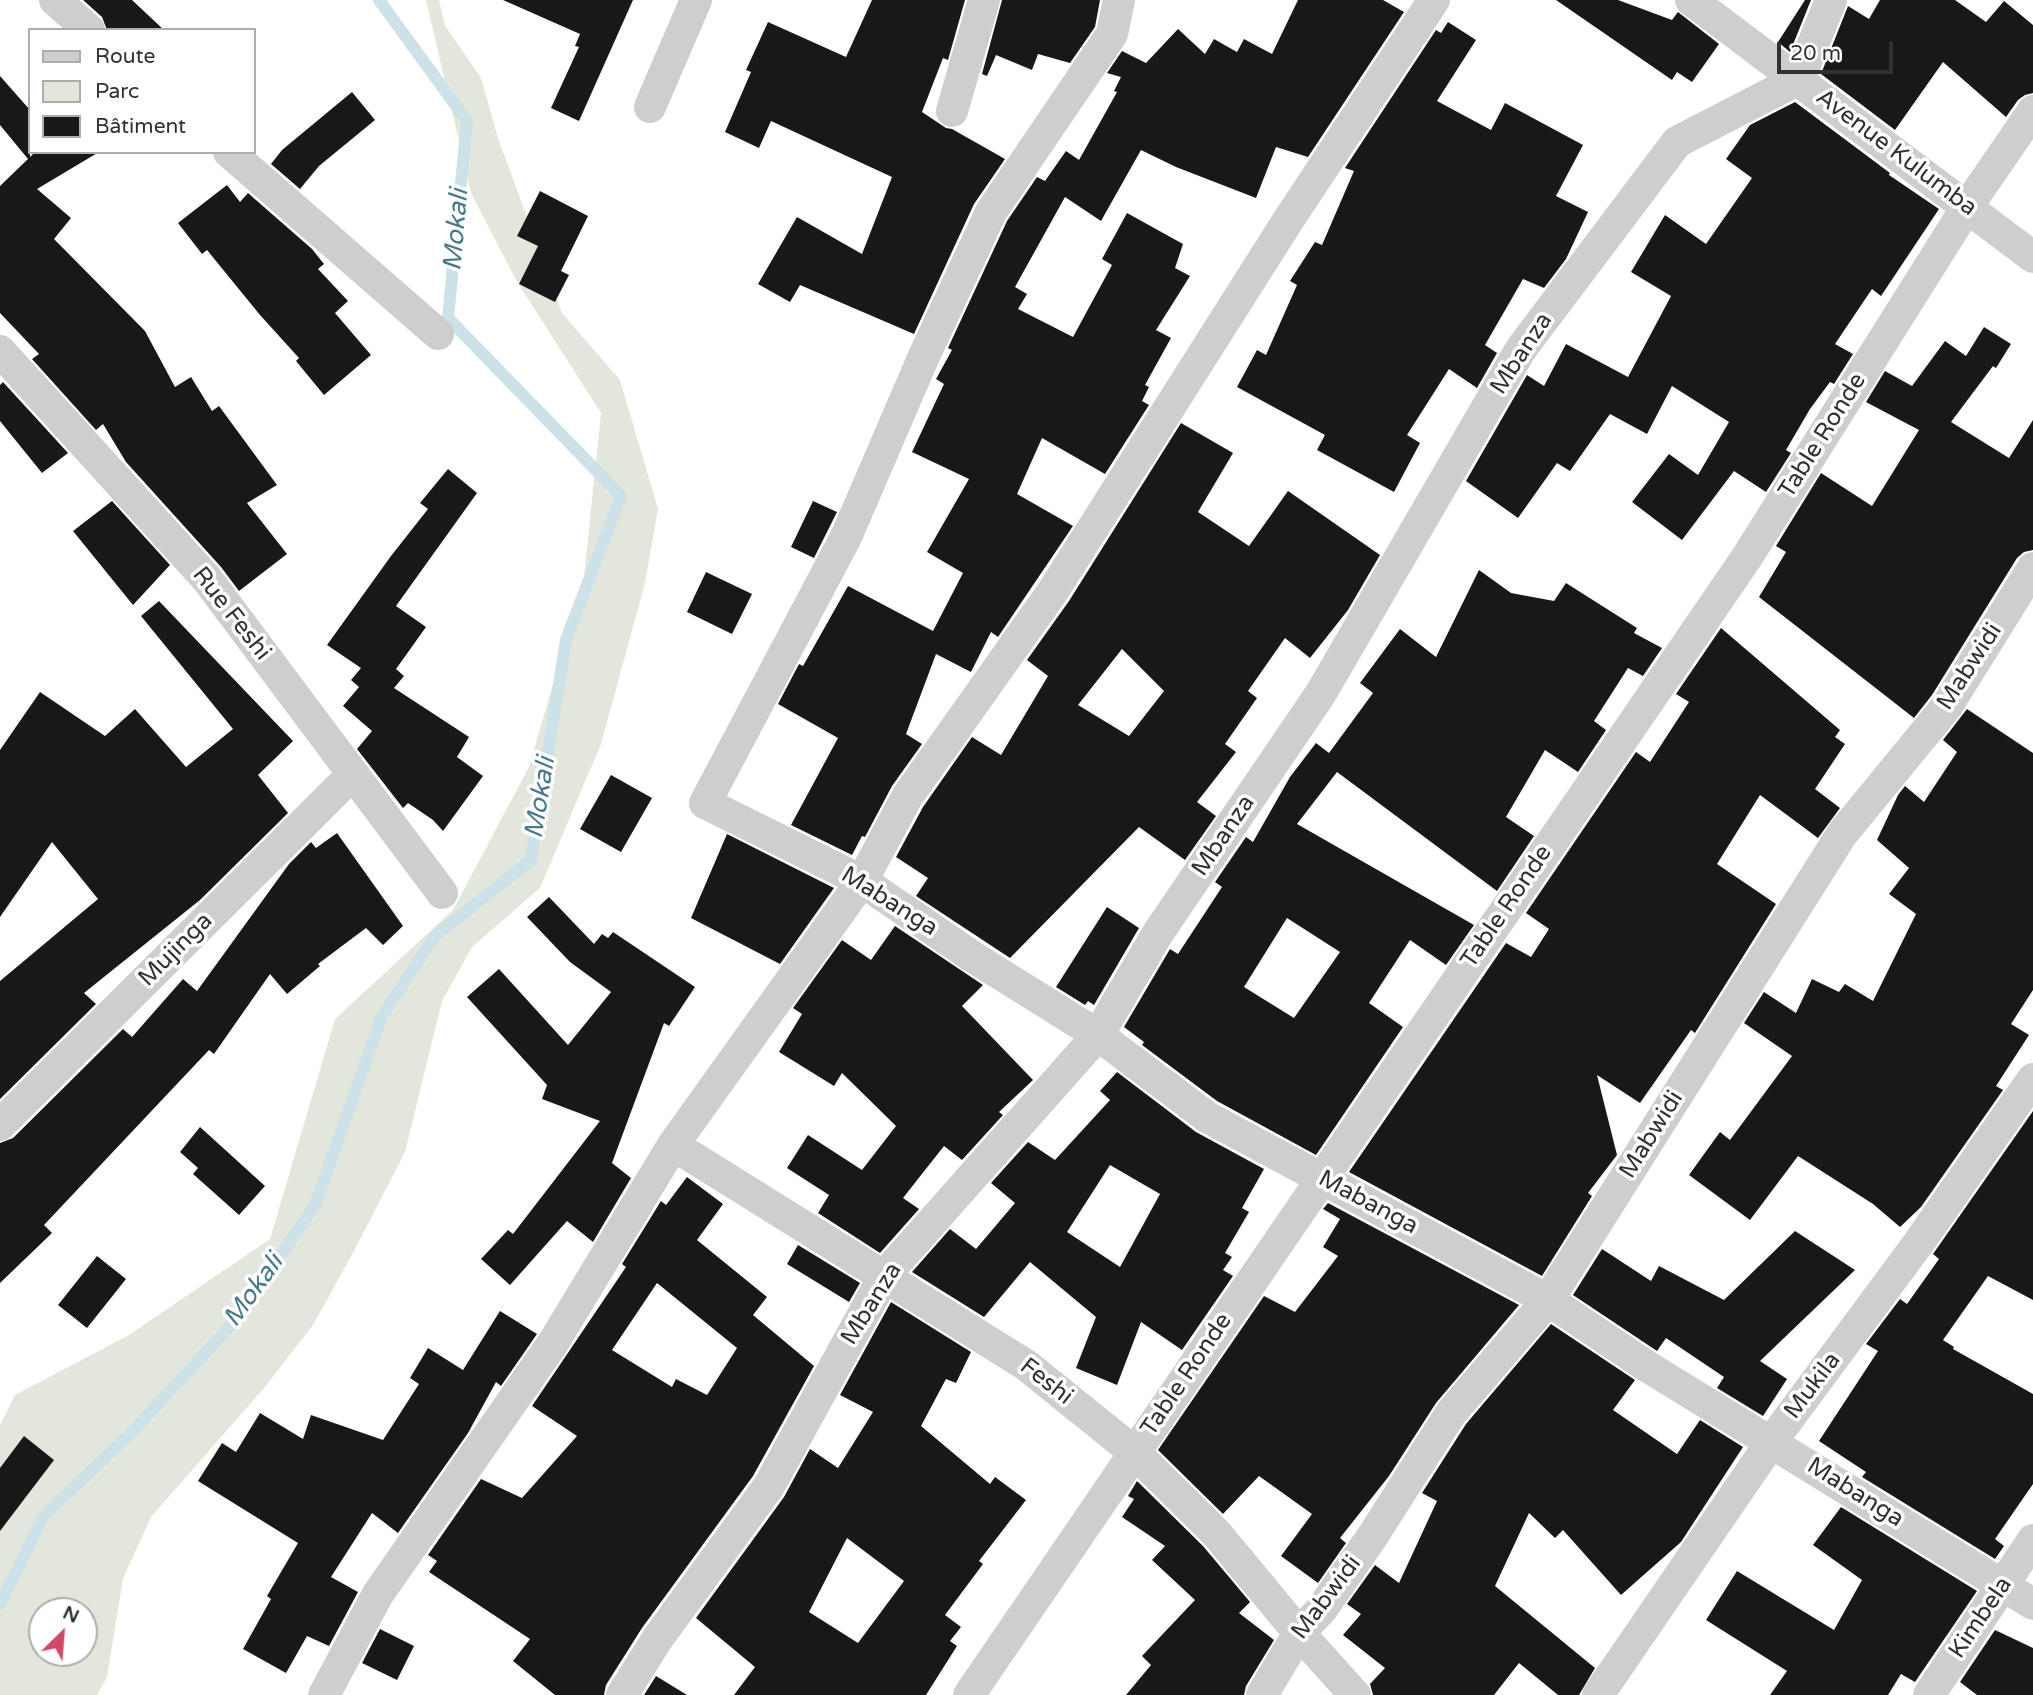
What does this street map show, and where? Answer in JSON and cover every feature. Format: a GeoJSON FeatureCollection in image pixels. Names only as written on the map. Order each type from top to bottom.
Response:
{"type":"FeatureCollection","features":[{"type":"Feature","properties":{"kind":"street"},"geometry":{"type":"LineString","coordinates":[[55,0],[87,28]]}},
{"type":"Feature","properties":{"kind":"street"},"geometry":{"type":"LineString","coordinates":[[650,107],[696,0]]}},
{"type":"Feature","properties":{"kind":"street"},"geometry":{"type":"LineString","coordinates":[[952,111],[984,0]]}},
{"type":"Feature","properties":{"kind":"street","name":"Mabanga"},"geometry":{"type":"LineString","coordinates":[[1119,0],[1112,34],[991,212],[924,356],[846,537],[705,803],[862,881],[973,957],[1098,1035],[1207,1117],[1548,1300],[1645,1365],[2033,1604]]}},
{"type":"Feature","properties":{"kind":"street"},"geometry":{"type":"LineString","coordinates":[[324,1695],[378,1594],[553,1343],[673,1144],[862,881],[907,797],[1053,590],[1289,219],[1434,0]]}},
{"type":"Feature","properties":{"kind":"street","name":"Avenue Kulumba"},"geometry":{"type":"LineString","coordinates":[[1691,0],[2033,257]]}},
{"type":"Feature","properties":{"kind":"street"},"geometry":{"type":"LineString","coordinates":[[1799,79],[1831,0]]}},
{"type":"Feature","properties":{"kind":"street","name":"Mbanza"},"geometry":{"type":"LineString","coordinates":[[622,1695],[658,1638],[769,1486],[885,1275],[1098,1035],[1158,933],[1321,693],[1521,349],[1677,142],[1799,79]]}},
{"type":"Feature","properties":{"kind":"street","name":"Table Ronde"},"geometry":{"type":"LineString","coordinates":[[969,1695],[1747,557],[1967,207],[2033,111]]}},
{"type":"Feature","properties":{"kind":"street"},"geometry":{"type":"LineString","coordinates":[[231,154],[438,334]]}},
{"type":"Feature","properties":{"kind":"street","name":"Rue Feshi"},"geometry":{"type":"LineString","coordinates":[[0,351],[207,579],[442,893]]}},
{"type":"Feature","properties":{"kind":"street","name":"Mabwidi"},"geometry":{"type":"LineString","coordinates":[[1262,1695],[1299,1633],[1321,1610],[1372,1537],[1451,1413],[1548,1300],[1842,834],[1947,706],[2033,568]]}},
{"type":"Feature","properties":{"kind":"street","name":"Mujinga"},"geometry":{"type":"LineString","coordinates":[[0,1125],[352,775]]}},
{"type":"Feature","properties":{"kind":"street","name":"Mukila"},"geometry":{"type":"LineString","coordinates":[[1598,1695],[1772,1441],[1920,1241],[2033,1079]]}},
{"type":"Feature","properties":{"kind":"street","name":"Feshi"},"geometry":{"type":"LineString","coordinates":[[673,1144],[1026,1365],[1134,1452],[1217,1534],[1299,1633],[1355,1695]]}},
{"type":"Feature","properties":{"kind":"street","name":"Kimbela"},"geometry":{"type":"LineString","coordinates":[[1929,1695],[2033,1540]]}},
{"type":"Feature","properties":{"kind":"green space"},"geometry":{"type":"Polygon","coordinates":[[[426,0],[439,0],[445,26],[481,78],[498,138],[562,313],[620,380],[658,509],[645,583],[601,744],[540,888],[472,947],[442,1001],[405,1152],[313,1325],[264,1388],[151,1517],[123,1579],[107,1677],[97,1695],[0,1695],[0,1425],[15,1395],[129,1335],[270,1239],[335,1019],[453,910],[529,767],[584,577],[601,413],[516,280],[471,193],[426,0]]]}},
{"type":"Feature","properties":{"kind":"building"},"geometry":{"type":"Polygon","coordinates":[[[83,0],[132,0],[162,28],[106,28],[102,17],[83,0]]]}},
{"type":"Feature","properties":{"kind":"building"},"geometry":{"type":"Polygon","coordinates":[[[503,0],[633,0],[579,121],[551,108],[579,47],[575,46],[580,34],[503,0]]]}},
{"type":"Feature","properties":{"kind":"building"},"geometry":{"type":"Polygon","coordinates":[[[872,0],[965,0],[948,60],[943,58],[922,112],[1005,159],[974,204],[914,334],[800,285],[790,302],[758,284],[797,217],[862,254],[892,177],[771,121],[759,148],[725,132],[751,72],[746,70],[768,22],[846,57],[872,0]]]}},
{"type":"Feature","properties":{"kind":"building"},"geometry":{"type":"Polygon","coordinates":[[[1002,0],[1100,0],[1095,27],[1070,63],[1038,54],[1032,70],[996,55],[987,76],[982,74],[1002,0]]]}},
{"type":"Feature","properties":{"kind":"building"},"geometry":{"type":"Polygon","coordinates":[[[1298,0],[1383,0],[1404,12],[1308,157],[1276,147],[1256,198],[1176,167],[1141,150],[1101,221],[1065,197],[1015,287],[1027,294],[1018,309],[1073,337],[1112,265],[1102,259],[1127,213],[1183,244],[1175,268],[1190,276],[1156,330],[1171,338],[1145,385],[1149,387],[1142,401],[1149,405],[1105,474],[1042,438],[1017,494],[1073,526],[998,637],[991,632],[971,672],[936,654],[906,734],[922,744],[892,786],[865,837],[862,836],[852,855],[791,825],[838,738],[778,704],[799,664],[803,666],[848,586],[933,631],[963,573],[927,552],[969,479],[912,452],[944,384],[936,379],[952,350],[948,348],[1007,221],[1037,177],[1045,181],[1066,151],[1079,160],[1117,92],[1114,91],[1121,77],[1107,73],[1122,51],[1146,63],[1178,29],[1205,54],[1214,39],[1237,52],[1244,39],[1272,54],[1298,0]]]}},
{"type":"Feature","properties":{"kind":"building"},"geometry":{"type":"Polygon","coordinates":[[[1556,0],[1618,0],[1672,20],[1678,12],[1719,44],[1692,82],[1677,72],[1672,80],[1556,0]]]}},
{"type":"Feature","properties":{"kind":"building"},"geometry":{"type":"Polygon","coordinates":[[[1805,0],[1811,0],[1790,52],[1778,42],[1805,0]]]}},
{"type":"Feature","properties":{"kind":"building"},"geometry":{"type":"Polygon","coordinates":[[[1880,0],[1955,0],[1986,22],[2004,1],[2033,25],[2033,93],[2018,100],[2006,117],[1943,62],[1895,130],[1821,74],[1848,6],[1869,19],[1880,0]]]}},
{"type":"Feature","properties":{"kind":"building"},"geometry":{"type":"Polygon","coordinates":[[[1448,22],[1476,40],[1437,101],[1491,130],[1505,103],[1583,145],[1556,196],[1588,212],[1566,259],[1544,288],[1523,279],[1485,345],[1497,353],[1477,388],[1449,369],[1407,435],[1420,443],[1394,492],[1317,450],[1325,435],[1237,387],[1257,350],[1266,355],[1297,285],[1290,281],[1315,242],[1322,245],[1354,171],[1345,168],[1436,30],[1441,33],[1448,22]]]}},
{"type":"Feature","properties":{"kind":"building"},"geometry":{"type":"Polygon","coordinates":[[[0,76],[28,108],[30,157],[33,154],[96,154],[37,189],[71,218],[54,239],[145,331],[175,387],[191,377],[212,411],[219,406],[277,485],[247,503],[287,554],[239,591],[221,567],[126,462],[103,424],[96,430],[32,359],[39,354],[0,313],[0,186],[28,159],[0,125],[0,76]]]}},
{"type":"Feature","properties":{"kind":"building"},"geometry":{"type":"Polygon","coordinates":[[[352,92],[375,120],[319,166],[300,189],[271,164],[282,150],[352,92]]]}},
{"type":"Feature","properties":{"kind":"building"},"geometry":{"type":"Polygon","coordinates":[[[1795,102],[1890,173],[1889,175],[1939,209],[1881,296],[1872,289],[1835,344],[1853,354],[1834,384],[1830,382],[1810,409],[1786,450],[1791,453],[1766,492],[1734,471],[1682,540],[1632,502],[1669,454],[1698,475],[1729,422],[1672,386],[1647,434],[1610,414],[1570,471],[1557,463],[1518,518],[1466,481],[1527,375],[1544,386],[1566,344],[1628,377],[1671,296],[1631,272],[1665,215],[1706,244],[1752,178],[1726,159],[1750,125],[1795,102]]]}},
{"type":"Feature","properties":{"kind":"building"},"geometry":{"type":"Polygon","coordinates":[[[227,185],[240,202],[248,193],[312,249],[324,264],[318,269],[348,301],[335,313],[371,355],[324,395],[296,361],[299,358],[207,250],[202,254],[178,223],[227,185]]]}},
{"type":"Feature","properties":{"kind":"building"},"geometry":{"type":"Polygon","coordinates":[[[540,191],[588,216],[561,271],[569,275],[555,302],[519,284],[538,246],[517,236],[540,191]]]}},
{"type":"Feature","properties":{"kind":"building"},"geometry":{"type":"Polygon","coordinates":[[[1984,327],[2011,344],[1996,368],[1993,366],[1951,422],[2009,458],[2033,420],[2033,550],[2024,552],[2017,558],[1932,695],[1914,718],[1759,597],[1786,552],[1776,546],[1821,473],[1872,506],[1919,430],[1866,402],[1885,371],[1912,386],[1945,341],[1966,356],[1984,327]]]}},
{"type":"Feature","properties":{"kind":"building"},"geometry":{"type":"Polygon","coordinates":[[[3,382],[68,453],[42,473],[0,421],[0,385],[3,382]]]}},
{"type":"Feature","properties":{"kind":"building"},"geometry":{"type":"Polygon","coordinates":[[[1181,423],[1233,453],[1198,512],[1249,546],[1288,491],[1380,555],[1348,610],[1310,658],[1285,638],[1248,691],[1257,698],[1225,744],[1236,752],[1197,802],[1216,816],[1185,860],[1139,827],[1010,958],[916,896],[928,878],[896,857],[923,807],[972,737],[1001,755],[1048,676],[1027,660],[1069,601],[1181,423]],[[1122,649],[1078,705],[1129,736],[1164,691],[1122,649]]]}},
{"type":"Feature","properties":{"kind":"building"},"geometry":{"type":"Polygon","coordinates":[[[448,469],[477,493],[396,606],[426,627],[396,669],[404,676],[394,688],[469,737],[457,757],[483,776],[443,831],[433,820],[408,803],[403,808],[357,749],[372,731],[343,706],[359,687],[351,680],[361,668],[327,645],[428,509],[420,503],[448,469]]]}},
{"type":"Feature","properties":{"kind":"building"},"geometry":{"type":"Polygon","coordinates":[[[112,501],[170,565],[133,605],[73,531],[112,501]]]}},
{"type":"Feature","properties":{"kind":"building"},"geometry":{"type":"Polygon","coordinates":[[[813,501],[837,512],[814,558],[791,547],[813,501]]]}},
{"type":"Feature","properties":{"kind":"building"},"geometry":{"type":"Polygon","coordinates":[[[1479,570],[1511,593],[1554,601],[1566,583],[1637,628],[1634,633],[1662,648],[1643,676],[1628,668],[1594,721],[1606,730],[1578,772],[1545,750],[1506,817],[1534,836],[1497,891],[1337,772],[1297,824],[1474,925],[1446,965],[1410,940],[1369,1003],[1403,1027],[1316,1155],[1217,1101],[1142,1045],[1144,1042],[1124,1027],[1170,949],[1178,954],[1222,887],[1215,882],[1246,837],[1253,842],[1290,777],[1316,743],[1329,753],[1373,693],[1360,683],[1400,629],[1436,657],[1479,570]],[[1287,918],[1244,987],[1294,1018],[1340,952],[1287,918]]]}},
{"type":"Feature","properties":{"kind":"building"},"geometry":{"type":"Polygon","coordinates":[[[706,572],[752,594],[732,634],[687,612],[706,572]]]}},
{"type":"Feature","properties":{"kind":"building"},"geometry":{"type":"Polygon","coordinates":[[[159,601],[293,741],[258,775],[288,813],[200,900],[84,993],[96,1004],[0,1099],[0,981],[98,899],[52,842],[0,917],[0,750],[40,692],[105,736],[135,709],[186,767],[233,729],[141,616],[159,601]]]}},
{"type":"Feature","properties":{"kind":"building"},"geometry":{"type":"Polygon","coordinates":[[[1721,628],[1840,730],[1835,737],[1845,744],[1815,789],[1840,808],[1818,838],[1760,795],[1717,864],[1776,904],[1695,1033],[1691,1030],[1640,1103],[1597,1075],[1617,1155],[1588,1193],[1592,1196],[1542,1276],[1349,1172],[1506,943],[1531,957],[1549,929],[1526,913],[1636,752],[1650,762],[1689,702],[1676,694],[1721,628]]]}},
{"type":"Feature","properties":{"kind":"building"},"geometry":{"type":"Polygon","coordinates":[[[1967,709],[2033,753],[2033,990],[2011,1024],[2029,1035],[1996,1086],[2003,1090],[1921,1207],[1900,1227],[1873,1204],[1798,1156],[1750,1220],[1689,1175],[1720,1132],[1730,1140],[1792,1056],[1744,1023],[1764,992],[1796,1013],[1812,979],[1839,992],[1845,984],[1873,1001],[1916,914],[1889,894],[1909,868],[1877,840],[1905,786],[1924,802],[1957,752],[1943,740],[1967,709]]]}},
{"type":"Feature","properties":{"kind":"building"},"geometry":{"type":"Polygon","coordinates":[[[611,775],[652,798],[621,852],[580,829],[611,775]]]}},
{"type":"Feature","properties":{"kind":"building"},"geometry":{"type":"Polygon","coordinates":[[[337,833],[403,926],[383,945],[366,928],[318,964],[320,966],[287,994],[270,974],[214,1054],[209,1050],[44,1225],[52,1233],[0,1283],[0,1143],[13,1138],[123,1029],[132,1037],[183,979],[197,991],[289,864],[311,842],[316,848],[337,833]]]}},
{"type":"Feature","properties":{"kind":"building"},"geometry":{"type":"Polygon","coordinates":[[[727,834],[834,888],[780,964],[691,918],[727,834]]]}},
{"type":"Feature","properties":{"kind":"building"},"geometry":{"type":"Polygon","coordinates":[[[549,897],[594,944],[602,934],[608,938],[613,932],[695,987],[669,1026],[664,1023],[612,1163],[631,1178],[593,1242],[567,1221],[510,1285],[481,1259],[508,1230],[513,1234],[600,1121],[542,1099],[547,1085],[467,997],[499,969],[568,1045],[611,992],[570,962],[527,917],[549,897]]]}},
{"type":"Feature","properties":{"kind":"building"},"geometry":{"type":"Polygon","coordinates":[[[1107,907],[1139,928],[1094,1005],[1088,1001],[1085,1005],[1056,987],[1107,907]]]}},
{"type":"Feature","properties":{"kind":"building"},"geometry":{"type":"Polygon","coordinates":[[[895,926],[983,985],[962,1006],[1033,1080],[999,1112],[1003,1115],[962,1160],[944,1146],[903,1198],[919,1209],[880,1253],[818,1213],[829,1195],[787,1168],[808,1135],[862,1170],[896,1126],[842,1073],[834,1086],[779,1052],[802,1014],[793,1008],[842,940],[871,960],[895,926]]]}},
{"type":"Feature","properties":{"kind":"building"},"geometry":{"type":"Polygon","coordinates":[[[1117,1072],[1196,1132],[1264,1169],[1242,1208],[1249,1212],[1225,1253],[1232,1257],[1223,1270],[1233,1276],[1182,1350],[1141,1322],[1117,1385],[1076,1368],[1096,1317],[1030,1262],[984,1317],[912,1272],[950,1229],[976,1249],[1015,1203],[991,1183],[1028,1142],[1055,1160],[1110,1100],[1100,1091],[1117,1072]],[[1110,1165],[1067,1232],[1120,1267],[1160,1194],[1110,1165]]]}},
{"type":"Feature","properties":{"kind":"building"},"geometry":{"type":"Polygon","coordinates":[[[2033,1111],[2033,1300],[1988,1276],[1943,1340],[1954,1347],[1953,1349],[2033,1394],[2033,1484],[1995,1539],[2004,1546],[1995,1559],[1862,1477],[1866,1472],[1819,1441],[1878,1351],[1866,1344],[1900,1299],[1907,1304],[1939,1259],[1933,1254],[2033,1111]]]}},
{"type":"Feature","properties":{"kind":"building"},"geometry":{"type":"Polygon","coordinates":[[[200,1127],[265,1186],[239,1215],[193,1174],[198,1168],[180,1152],[200,1127]]]}},
{"type":"Feature","properties":{"kind":"building"},"geometry":{"type":"Polygon","coordinates":[[[687,1177],[723,1204],[697,1240],[767,1297],[753,1315],[814,1366],[753,1476],[642,1628],[606,1685],[604,1695],[555,1695],[513,1661],[530,1639],[429,1572],[437,1561],[428,1555],[481,1479],[522,1498],[577,1436],[532,1406],[626,1267],[622,1264],[661,1201],[666,1205],[687,1177]],[[657,1283],[612,1350],[672,1387],[676,1379],[707,1395],[737,1348],[657,1283]]]}},
{"type":"Feature","properties":{"kind":"building"},"geometry":{"type":"Polygon","coordinates":[[[1328,1203],[1519,1305],[1436,1403],[1389,1476],[1340,1538],[1346,1543],[1318,1583],[1281,1556],[1312,1514],[1259,1476],[1223,1514],[1158,1450],[1264,1296],[1295,1312],[1338,1256],[1323,1247],[1340,1219],[1323,1209],[1328,1203]]]}},
{"type":"Feature","properties":{"kind":"building"},"geometry":{"type":"Polygon","coordinates":[[[1795,1231],[1855,1270],[1760,1361],[1787,1379],[1763,1416],[1717,1388],[1724,1377],[1666,1338],[1657,1351],[1573,1295],[1602,1249],[1651,1281],[1659,1266],[1724,1300],[1795,1231]]]}},
{"type":"Feature","properties":{"kind":"building"},"geometry":{"type":"Polygon","coordinates":[[[798,1245],[860,1283],[849,1302],[787,1264],[798,1245]]]}},
{"type":"Feature","properties":{"kind":"building"},"geometry":{"type":"Polygon","coordinates":[[[97,1256],[126,1279],[87,1328],[58,1305],[97,1256]]]}},
{"type":"Feature","properties":{"kind":"building"},"geometry":{"type":"Polygon","coordinates":[[[891,1302],[971,1352],[956,1383],[946,1379],[921,1426],[990,1484],[995,1477],[1026,1500],[979,1561],[983,1564],[945,1615],[961,1627],[950,1641],[957,1646],[926,1695],[734,1695],[755,1667],[696,1618],[784,1497],[810,1449],[838,1468],[873,1412],[840,1395],[891,1302]],[[847,1538],[809,1612],[858,1643],[904,1581],[847,1538]]]}},
{"type":"Feature","properties":{"kind":"building"},"geometry":{"type":"Polygon","coordinates":[[[500,1311],[537,1334],[501,1386],[496,1382],[468,1433],[398,1533],[372,1513],[331,1577],[358,1592],[329,1646],[307,1636],[286,1673],[243,1649],[271,1599],[267,1596],[298,1543],[198,1481],[222,1443],[236,1452],[260,1413],[303,1439],[311,1415],[383,1440],[419,1384],[410,1378],[428,1348],[463,1370],[500,1311]]]}},
{"type":"Feature","properties":{"kind":"building"},"geometry":{"type":"Polygon","coordinates":[[[1551,1324],[1635,1380],[1613,1410],[1677,1454],[1700,1420],[1743,1447],[1681,1542],[1621,1595],[1563,1530],[1555,1538],[1529,1513],[1495,1586],[1595,1668],[1579,1695],[1558,1695],[1519,1663],[1494,1695],[1373,1695],[1370,1684],[1385,1668],[1343,1635],[1361,1614],[1347,1604],[1375,1565],[1399,1583],[1437,1501],[1422,1493],[1466,1424],[1551,1324]]]}},
{"type":"Feature","properties":{"kind":"building"},"geometry":{"type":"Polygon","coordinates":[[[24,1436],[54,1460],[0,1531],[0,1468],[24,1436]]]}},
{"type":"Feature","properties":{"kind":"building"},"geometry":{"type":"Polygon","coordinates":[[[1137,1481],[1203,1546],[1250,1602],[1239,1613],[1274,1640],[1246,1686],[1244,1695],[1126,1695],[1151,1665],[1142,1656],[1195,1600],[1152,1560],[1165,1546],[1122,1517],[1134,1499],[1128,1496],[1137,1481]]]}},
{"type":"Feature","properties":{"kind":"building"},"geometry":{"type":"Polygon","coordinates":[[[1841,1507],[1977,1591],[1915,1682],[1901,1674],[1888,1695],[1770,1695],[1787,1671],[1706,1620],[1737,1571],[1834,1630],[1862,1580],[1813,1545],[1841,1507]]]}},
{"type":"Feature","properties":{"kind":"building"},"geometry":{"type":"Polygon","coordinates":[[[380,1629],[414,1646],[397,1680],[362,1663],[380,1629]]]}},
{"type":"Feature","properties":{"kind":"building"},"geometry":{"type":"Polygon","coordinates":[[[1995,1630],[2033,1648],[2033,1695],[1977,1695],[1960,1682],[1995,1630]]]}},
{"type":"Feature","properties":{"kind":"building"},"geometry":{"type":"Polygon","coordinates":[[[656,1676],[687,1695],[644,1695],[656,1676]]]}},
{"type":"Feature","properties":{"kind":"waterway","name":"Mokali"},"geometry":{"type":"LineString","coordinates":[[0,1604],[43,1517],[135,1429],[240,1315],[315,1205],[382,1016],[435,936],[531,860],[566,640],[621,496],[448,318],[467,121],[379,0]]}}]}
